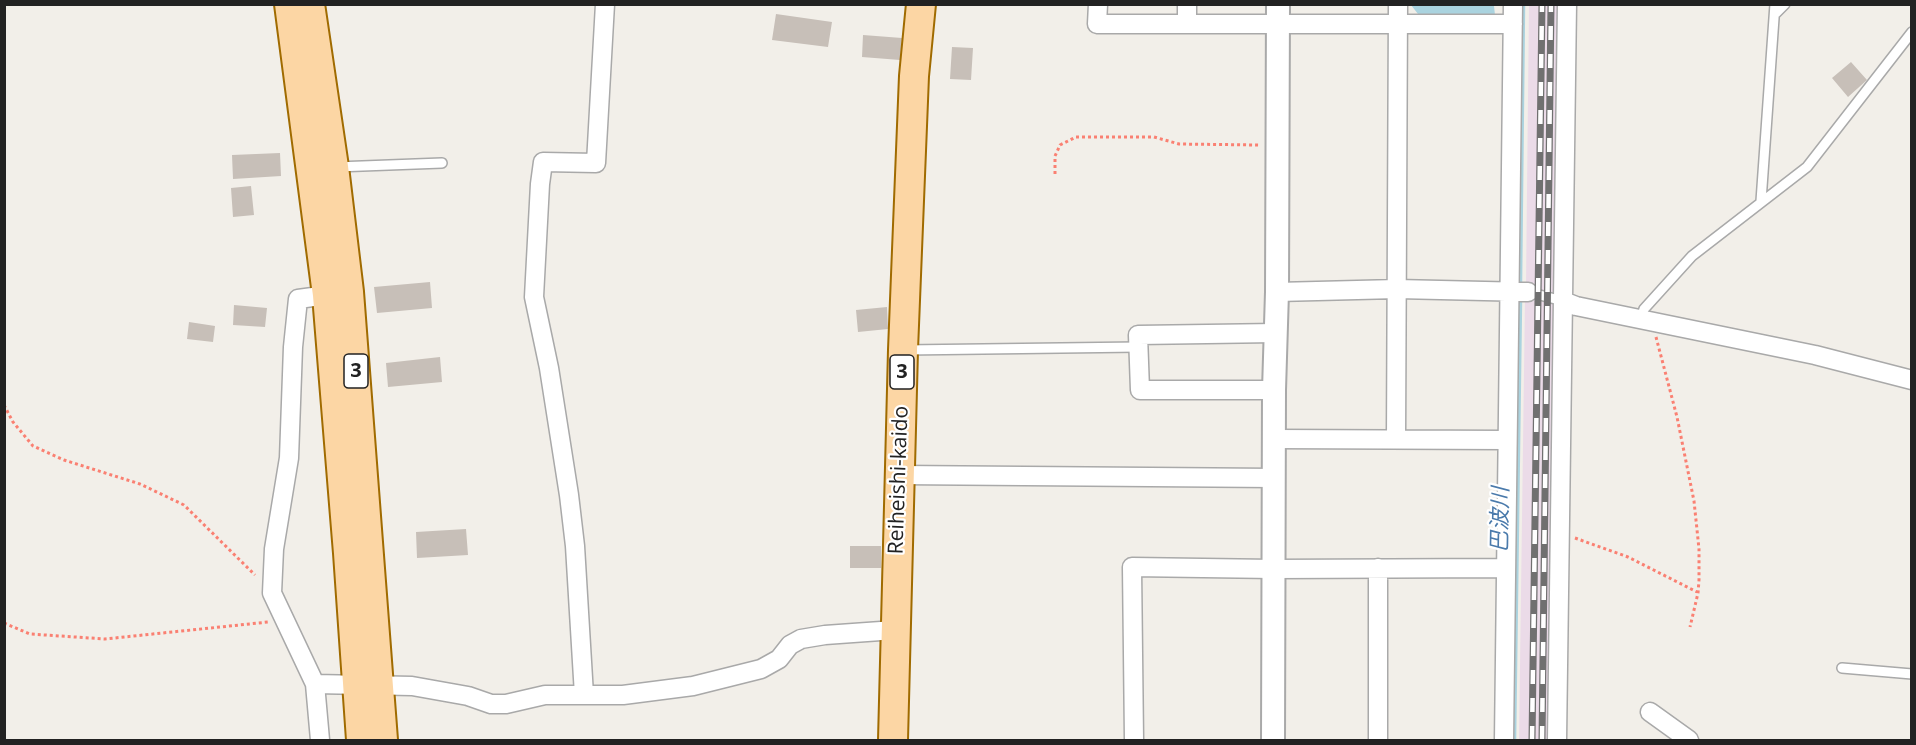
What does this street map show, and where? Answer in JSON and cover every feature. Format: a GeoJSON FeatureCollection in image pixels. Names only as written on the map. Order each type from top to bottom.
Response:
{"type":"FeatureCollection","features":[{"type":"Feature","properties":{"kind":"main road","name":"3"},"geometry":{"type":"LineString","coordinates":[[289,4],[338,294]]}},
{"type":"Feature","properties":{"kind":"main road","name":"3"},"geometry":{"type":"LineString","coordinates":[[310,4],[334,167],[338,294],[368,686],[382,741]]}},
{"type":"Feature","properties":{"kind":"main road","name":"Reiheishi-kaido"},"geometry":{"type":"LineString","coordinates":[[892,741],[903,350],[914,76],[921,4]]}},
{"type":"Feature","properties":{"kind":"main road","name":"3"},"geometry":{"type":"LineString","coordinates":[[361,741],[368,686]]}},
{"type":"Feature","properties":{"kind":"street"},"geometry":{"type":"LineString","coordinates":[[584,695],[575,546],[569,495],[549,368],[534,297],[543,162],[596,163],[605,4]]}},
{"type":"Feature","properties":{"kind":"street"},"geometry":{"type":"LineString","coordinates":[[1098,4],[1097,24],[1187,23],[1278,14],[1398,23],[1513,24]]}},
{"type":"Feature","properties":{"kind":"street"},"geometry":{"type":"LineString","coordinates":[[1187,4],[1187,23]]}},
{"type":"Feature","properties":{"kind":"street"},"geometry":{"type":"LineString","coordinates":[[1396,439],[1398,4]]}},
{"type":"Feature","properties":{"kind":"street"},"geometry":{"type":"LineString","coordinates":[[1504,741],[1504,568],[1513,4]]}},
{"type":"Feature","properties":{"kind":"street"},"geometry":{"type":"LineString","coordinates":[[1557,741],[1567,4]]}},
{"type":"Feature","properties":{"kind":"street"},"geometry":{"type":"LineString","coordinates":[[1273,741],[1278,14]]}},
{"type":"Feature","properties":{"kind":"street"},"geometry":{"type":"LineString","coordinates":[[1277,292],[1397,290],[1528,292]]}},
{"type":"Feature","properties":{"kind":"street"},"geometry":{"type":"LineString","coordinates":[[320,741],[315,684],[273,593],[274,549],[290,458],[293,347],[298,299],[338,294]]}},
{"type":"Feature","properties":{"kind":"street"},"geometry":{"type":"LineString","coordinates":[[1563,301],[1576,306],[1815,355],[1911,380]]}},
{"type":"Feature","properties":{"kind":"street"},"geometry":{"type":"LineString","coordinates":[[1274,390],[1140,390],[1138,335],[1276,333]]}},
{"type":"Feature","properties":{"kind":"street"},"geometry":{"type":"LineString","coordinates":[[1275,439],[1506,440]]}},
{"type":"Feature","properties":{"kind":"street"},"geometry":{"type":"LineString","coordinates":[[899,475],[1275,478]]}},
{"type":"Feature","properties":{"kind":"street"},"geometry":{"type":"LineString","coordinates":[[1134,741],[1132,567],[1504,568]]}},
{"type":"Feature","properties":{"kind":"street"},"geometry":{"type":"LineString","coordinates":[[1377,741],[1378,568]]}},
{"type":"Feature","properties":{"kind":"street"},"geometry":{"type":"LineString","coordinates":[[315,684],[412,686],[491,704],[506,704],[545,695],[623,695],[693,686],[761,669],[779,659],[790,645],[801,639],[895,630]]}},
{"type":"Feature","properties":{"kind":"street"},"geometry":{"type":"LineString","coordinates":[[1650,712],[1689,741]]}},
{"type":"Feature","properties":{"kind":"lane"},"geometry":{"type":"LineString","coordinates":[[1761,201],[1776,9],[1785,4]]}},
{"type":"Feature","properties":{"kind":"lane"},"geometry":{"type":"LineString","coordinates":[[1649,321],[1644,309],[1692,256],[1807,167],[1911,32]]}},
{"type":"Feature","properties":{"kind":"lane"},"geometry":{"type":"LineString","coordinates":[[334,167],[442,163]]}},
{"type":"Feature","properties":{"kind":"lane"},"geometry":{"type":"LineString","coordinates":[[1528,292],[1563,301]]}},
{"type":"Feature","properties":{"kind":"lane"},"geometry":{"type":"LineString","coordinates":[[903,350],[1139,347]]}},
{"type":"Feature","properties":{"kind":"lane"},"geometry":{"type":"LineString","coordinates":[[1842,668],[1911,674]]}},
{"type":"Feature","properties":{"kind":"path"},"geometry":{"type":"LineString","coordinates":[[1055,174],[1055,156],[1060,145],[1076,137],[1154,137],[1179,144],[1277,146]]}},
{"type":"Feature","properties":{"kind":"path"},"geometry":{"type":"LineString","coordinates":[[1649,321],[1656,337],[1677,417],[1694,501],[1699,549],[1698,592],[1690,627]]}},
{"type":"Feature","properties":{"kind":"path"},"geometry":{"type":"LineString","coordinates":[[4,405],[33,446],[64,460],[140,484],[184,506],[229,547],[273,593]]}},
{"type":"Feature","properties":{"kind":"path"},"geometry":{"type":"LineString","coordinates":[[1561,536],[1572,537],[1628,557],[1698,592]]}},
{"type":"Feature","properties":{"kind":"path"},"geometry":{"type":"LineString","coordinates":[[4,623],[30,634],[105,639],[285,620]]}},
{"type":"Feature","properties":{"kind":"shaded area"},"geometry":{"type":"Polygon","coordinates":[[[1529,5],[1558,5],[1556,294],[1533,290],[1526,284],[1529,5]]]}},
{"type":"Feature","properties":{"kind":"shaded area"},"geometry":{"type":"Polygon","coordinates":[[[1525,298],[1553,304],[1557,307],[1550,740],[1519,740],[1525,298]]]}},
{"type":"Feature","properties":{"kind":"water"},"geometry":{"type":"Polygon","coordinates":[[[1506,4],[1494,6],[1495,15],[1418,14],[1411,5],[1506,4]]]}},
{"type":"Feature","properties":{"kind":"building"},"geometry":{"type":"Polygon","coordinates":[[[776,14],[832,22],[828,47],[772,40],[776,14]]]}},
{"type":"Feature","properties":{"kind":"building"},"geometry":{"type":"Polygon","coordinates":[[[863,35],[902,38],[900,60],[862,57],[863,35]]]}},
{"type":"Feature","properties":{"kind":"building"},"geometry":{"type":"Polygon","coordinates":[[[952,47],[973,48],[971,80],[950,79],[952,47]]]}},
{"type":"Feature","properties":{"kind":"building"},"geometry":{"type":"Polygon","coordinates":[[[1851,62],[1867,80],[1848,97],[1832,78],[1851,62]]]}},
{"type":"Feature","properties":{"kind":"building"},"geometry":{"type":"Polygon","coordinates":[[[280,153],[281,176],[233,179],[232,155],[280,153]]]}},
{"type":"Feature","properties":{"kind":"building"},"geometry":{"type":"Polygon","coordinates":[[[251,186],[254,215],[233,217],[231,188],[251,186]]]}},
{"type":"Feature","properties":{"kind":"building"},"geometry":{"type":"Polygon","coordinates":[[[430,282],[432,308],[377,313],[374,287],[430,282]]]}},
{"type":"Feature","properties":{"kind":"building"},"geometry":{"type":"Polygon","coordinates":[[[234,305],[267,308],[265,327],[233,325],[234,305]]]}},
{"type":"Feature","properties":{"kind":"building"},"geometry":{"type":"Polygon","coordinates":[[[887,307],[888,329],[858,332],[856,310],[887,307]]]}},
{"type":"Feature","properties":{"kind":"building"},"geometry":{"type":"Polygon","coordinates":[[[189,322],[215,326],[213,342],[187,339],[189,322]]]}},
{"type":"Feature","properties":{"kind":"building"},"geometry":{"type":"Polygon","coordinates":[[[440,357],[442,382],[388,387],[386,363],[440,357]]]}},
{"type":"Feature","properties":{"kind":"building"},"geometry":{"type":"Polygon","coordinates":[[[466,529],[468,555],[417,558],[416,532],[466,529]]]}},
{"type":"Feature","properties":{"kind":"building"},"geometry":{"type":"Polygon","coordinates":[[[850,546],[881,546],[881,568],[850,568],[850,546]]]}},
{"type":"Feature","properties":{"kind":"waterway","name":"巴波川"},"geometry":{"type":"LineString","coordinates":[[1520,282],[1523,4]]}},
{"type":"Feature","properties":{"kind":"waterway","name":"巴波川"},"geometry":{"type":"LineString","coordinates":[[1514,740],[1520,300]]}},
{"type":"Feature","properties":{"kind":"railway"},"geometry":{"type":"LineString","coordinates":[[1532,740],[1542,4]]}},
{"type":"Feature","properties":{"kind":"railway"},"geometry":{"type":"LineString","coordinates":[[1542,740],[1551,4]]}}]}
